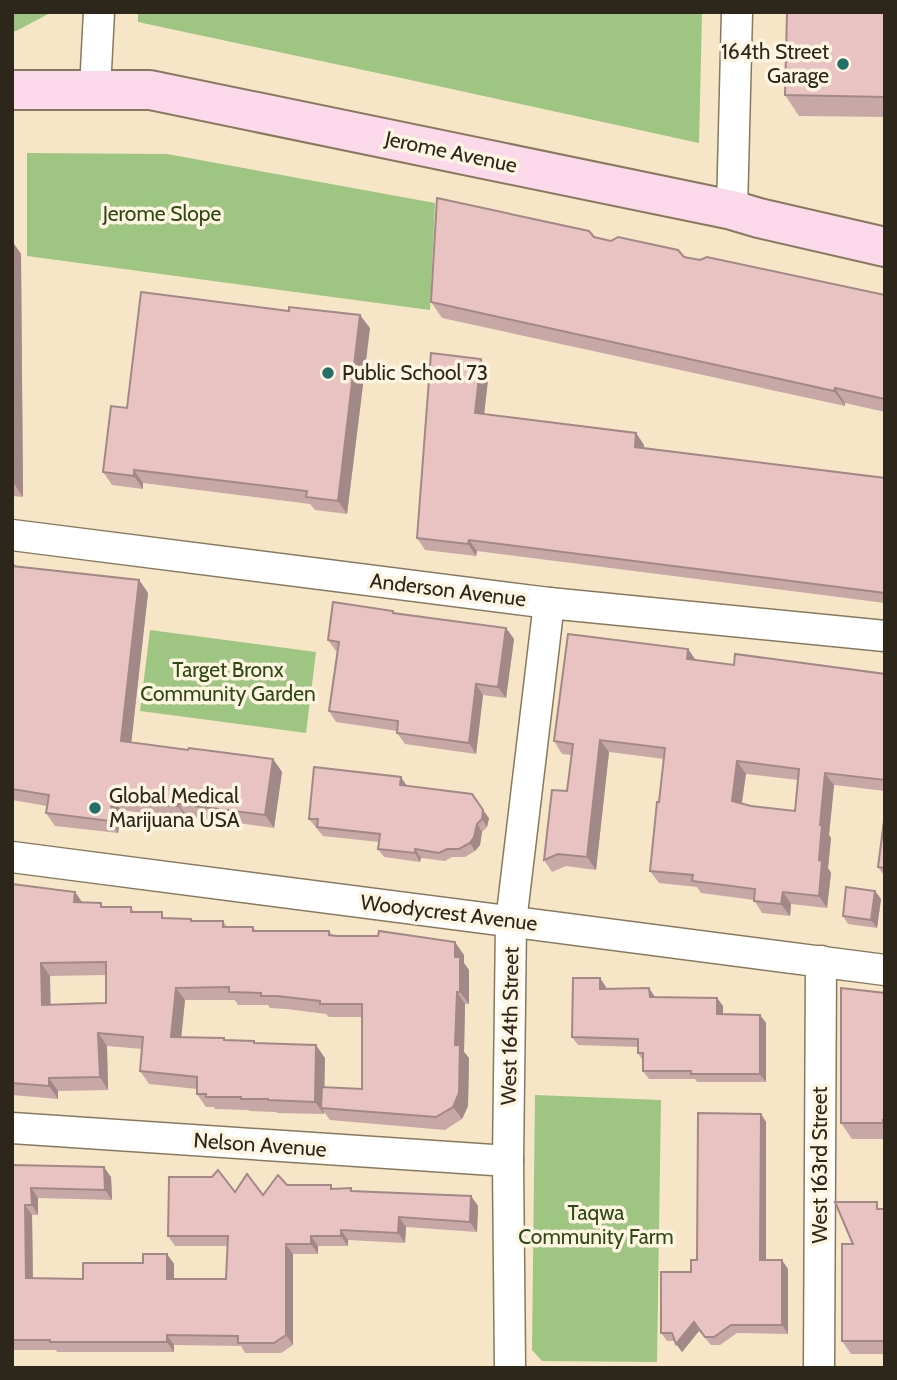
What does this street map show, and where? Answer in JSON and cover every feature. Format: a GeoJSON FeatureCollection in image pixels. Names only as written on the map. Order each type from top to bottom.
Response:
{"type":"FeatureCollection","features":[{"type":"Feature","properties":{"kind":"main road","name":"Jerome Avenue"},"geometry":{"type":"LineString","coordinates":[[12,90],[150,90],[732,210],[885,247]]}},
{"type":"Feature","properties":{"kind":"street"},"geometry":{"type":"LineString","coordinates":[[95,89],[99,12]]}},
{"type":"Feature","properties":{"kind":"street"},"geometry":{"type":"LineString","coordinates":[[732,210],[737,12]]}},
{"type":"Feature","properties":{"kind":"street","name":"Anderson Avenue"},"geometry":{"type":"LineString","coordinates":[[12,535],[550,603],[885,636]]}},
{"type":"Feature","properties":{"kind":"street","name":"West 164th Street"},"geometry":{"type":"LineString","coordinates":[[510,1368],[510,922],[550,603]]}},
{"type":"Feature","properties":{"kind":"street","name":"Woodycrest Avenue"},"geometry":{"type":"LineString","coordinates":[[12,857],[885,970]]}},
{"type":"Feature","properties":{"kind":"street","name":"West 163rd Street"},"geometry":{"type":"LineString","coordinates":[[819,1368],[821,961]]}},
{"type":"Feature","properties":{"kind":"street","name":"Nelson Avenue"},"geometry":{"type":"LineString","coordinates":[[12,1128],[509,1161]]}},
{"type":"Feature","properties":{"kind":"green space"},"geometry":{"type":"Polygon","coordinates":[[[12,12],[52,12],[12,31],[12,12]]]}},
{"type":"Feature","properties":{"kind":"green space"},"geometry":{"type":"Polygon","coordinates":[[[138,12],[702,12],[699,143],[138,22],[138,12]]]}},
{"type":"Feature","properties":{"kind":"green space","name":"Jerome Slope"},"geometry":{"type":"Polygon","coordinates":[[[27,153],[167,154],[435,203],[430,310],[27,256],[27,153]]]}},
{"type":"Feature","properties":{"kind":"green space","name":"Target Bronx Community Garden"},"geometry":{"type":"Polygon","coordinates":[[[150,630],[316,652],[306,733],[140,711],[150,630]]]}},
{"type":"Feature","properties":{"kind":"green space","name":"Taqwa Community Farm"},"geometry":{"type":"Polygon","coordinates":[[[535,1095],[661,1100],[657,1362],[542,1361],[532,1350],[535,1095]]]}},
{"type":"Feature","properties":{"kind":"building","name":"164th Street Garage"},"geometry":{"type":"Polygon","coordinates":[[[787,12],[885,12],[885,97],[785,95],[787,12]]]}},
{"type":"Feature","properties":{"kind":"building"},"geometry":{"type":"Polygon","coordinates":[[[437,198],[589,231],[594,237],[611,241],[618,237],[678,250],[684,257],[700,260],[707,257],[885,295],[885,399],[835,388],[834,391],[431,302],[437,198]]]}},
{"type":"Feature","properties":{"kind":"building"},"geometry":{"type":"Polygon","coordinates":[[[141,292],[289,311],[289,307],[360,315],[338,501],[306,497],[307,491],[134,470],[134,476],[103,472],[111,406],[127,408],[141,292]]]}},
{"type":"Feature","properties":{"kind":"building"},"geometry":{"type":"Polygon","coordinates":[[[431,353],[481,359],[475,413],[636,433],[635,447],[885,478],[885,593],[469,540],[468,544],[417,538],[431,353]]]}},
{"type":"Feature","properties":{"kind":"building"},"geometry":{"type":"Polygon","coordinates":[[[12,566],[139,580],[121,741],[273,759],[265,815],[112,798],[110,821],[46,813],[49,795],[12,789],[12,566]]]}},
{"type":"Feature","properties":{"kind":"building"},"geometry":{"type":"Polygon","coordinates":[[[333,602],[506,628],[498,687],[476,684],[469,743],[397,733],[398,721],[329,711],[339,642],[328,640],[333,602]]]}},
{"type":"Feature","properties":{"kind":"building"},"geometry":{"type":"Polygon","coordinates":[[[568,634],[688,649],[687,659],[734,665],[735,654],[885,674],[885,780],[825,773],[820,825],[819,860],[822,861],[819,896],[783,892],[781,904],[754,901],[755,889],[692,881],[693,875],[650,871],[665,748],[600,740],[587,857],[558,854],[544,860],[552,790],[567,791],[573,744],[554,741],[568,634]],[[737,761],[732,801],[795,811],[799,769],[737,761]]]}},
{"type":"Feature","properties":{"kind":"building"},"geometry":{"type":"Polygon","coordinates":[[[314,767],[401,777],[400,785],[472,794],[483,810],[482,819],[477,824],[470,843],[459,849],[447,849],[439,853],[415,849],[415,853],[378,849],[380,834],[317,827],[318,819],[309,819],[314,767]]]}},
{"type":"Feature","properties":{"kind":"building"},"geometry":{"type":"Polygon","coordinates":[[[885,813],[885,868],[878,867],[885,813]]]}},
{"type":"Feature","properties":{"kind":"building"},"geometry":{"type":"Polygon","coordinates":[[[12,884],[75,892],[74,902],[101,903],[101,907],[131,907],[131,912],[162,912],[162,918],[223,921],[223,927],[253,927],[253,931],[329,931],[329,935],[337,936],[378,936],[379,931],[455,942],[455,957],[460,957],[455,1045],[460,1045],[459,1093],[453,1107],[436,1117],[321,1108],[322,1087],[362,1089],[362,1004],[320,1004],[320,1001],[261,996],[261,993],[229,992],[229,987],[176,988],[171,1037],[316,1045],[315,1102],[206,1097],[206,1094],[197,1094],[197,1077],[140,1071],[143,1037],[98,1033],[100,1077],[49,1078],[49,1086],[12,1083],[12,884]],[[106,962],[41,963],[42,1005],[106,1003],[106,962]]]}},
{"type":"Feature","properties":{"kind":"building"},"geometry":{"type":"Polygon","coordinates":[[[846,887],[875,891],[871,920],[843,916],[846,887]]]}},
{"type":"Feature","properties":{"kind":"building"},"geometry":{"type":"Polygon","coordinates":[[[573,978],[600,978],[600,989],[649,988],[650,997],[717,998],[717,1014],[760,1015],[760,1074],[643,1071],[643,1053],[638,1053],[638,1039],[572,1037],[573,978]]]}},
{"type":"Feature","properties":{"kind":"building"},"geometry":{"type":"Polygon","coordinates":[[[841,988],[885,993],[883,1123],[841,1123],[841,988]]]}},
{"type":"Feature","properties":{"kind":"building"},"geometry":{"type":"Polygon","coordinates":[[[698,1113],[761,1114],[760,1260],[782,1260],[782,1325],[731,1325],[714,1337],[705,1337],[694,1322],[676,1344],[672,1333],[661,1333],[661,1272],[691,1272],[691,1260],[697,1260],[698,1113]]]}},
{"type":"Feature","properties":{"kind":"building"},"geometry":{"type":"Polygon","coordinates":[[[12,1165],[104,1167],[105,1190],[31,1188],[32,1205],[25,1205],[26,1278],[83,1279],[83,1263],[143,1263],[143,1254],[167,1254],[167,1279],[226,1279],[228,1236],[168,1236],[169,1177],[212,1177],[218,1170],[235,1192],[247,1174],[263,1195],[278,1175],[287,1185],[331,1185],[331,1189],[351,1188],[351,1191],[471,1196],[470,1222],[399,1217],[398,1233],[341,1230],[341,1236],[311,1236],[311,1244],[286,1244],[286,1335],[274,1343],[238,1343],[238,1336],[167,1335],[167,1342],[12,1340],[12,1165]]]}},
{"type":"Feature","properties":{"kind":"building"},"geometry":{"type":"Polygon","coordinates":[[[835,1202],[877,1202],[877,1209],[885,1209],[885,1341],[842,1341],[842,1244],[853,1244],[835,1202]]]}},
{"type":"Feature","properties":{"kind":"place","name":"164th Street Garage"},"geometry":{"type":"Point","coordinates":[843,64]}},
{"type":"Feature","properties":{"kind":"place","name":"Public School 73"},"geometry":{"type":"Point","coordinates":[328,373]}},
{"type":"Feature","properties":{"kind":"place","name":"Global Medical Marijuana USA"},"geometry":{"type":"Point","coordinates":[95,808]}}]}
